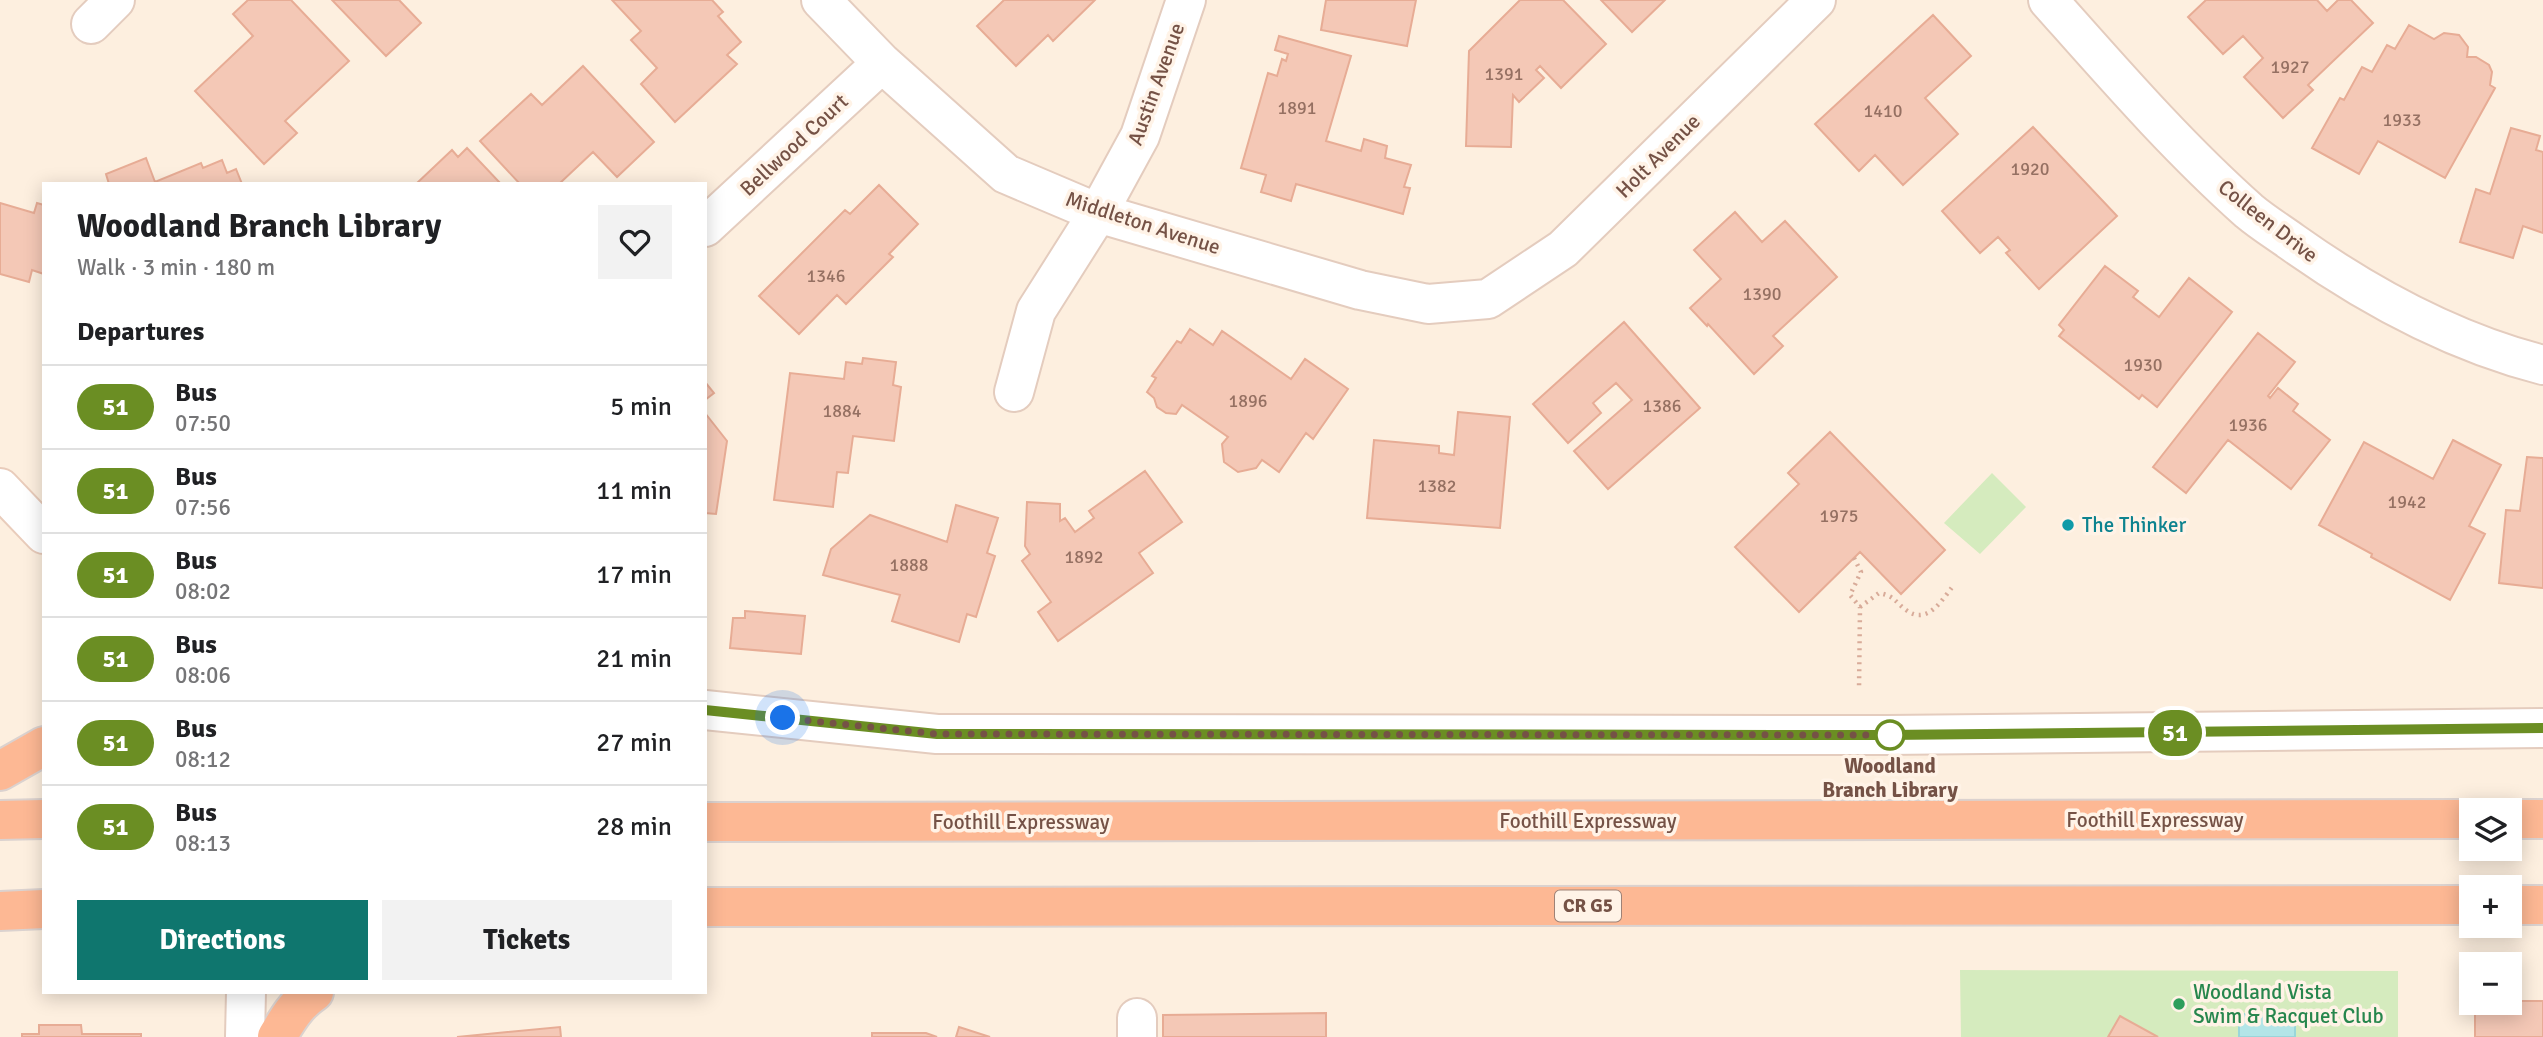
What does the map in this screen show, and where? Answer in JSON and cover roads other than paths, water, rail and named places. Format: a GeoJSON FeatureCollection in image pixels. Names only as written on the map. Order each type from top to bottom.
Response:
{"type":"FeatureCollection","features":[{"type":"Feature","properties":{"kind":"highway"},"geometry":{"type":"LineString","coordinates":[[0,771],[42,747]]}},
{"type":"Feature","properties":{"kind":"highway"},"geometry":{"type":"LineString","coordinates":[[0,820],[42,819]]}},
{"type":"Feature","properties":{"kind":"highway","name":"Foothill Expressway"},"geometry":{"type":"LineString","coordinates":[[707,822],[2459,819]]}},
{"type":"Feature","properties":{"kind":"highway"},"geometry":{"type":"LineString","coordinates":[[2522,819],[2543,819]]}},
{"type":"Feature","properties":{"kind":"highway","name":"CR G5"},"geometry":{"type":"LineString","coordinates":[[707,907],[2459,905]]}},
{"type":"Feature","properties":{"kind":"highway"},"geometry":{"type":"LineString","coordinates":[[2522,905],[2543,905]]}},
{"type":"Feature","properties":{"kind":"highway"},"geometry":{"type":"LineString","coordinates":[[0,911],[42,909]]}},
{"type":"Feature","properties":{"kind":"highway"},"geometry":{"type":"LineString","coordinates":[[277,1037],[290,1015],[311,994]]}},
{"type":"Feature","properties":{"kind":"street","name":"Middleton Avenue"},"geometry":{"type":"LineString","coordinates":[[821,0],[882,63],[1006,174],[1098,213],[1360,289],[1428,303],[1488,299]]}},
{"type":"Feature","properties":{"kind":"street","name":"Austin Avenue"},"geometry":{"type":"LineString","coordinates":[[1014,392],[1036,311],[1098,213],[1140,136],[1186,0]]}},
{"type":"Feature","properties":{"kind":"street","name":"Holt Avenue"},"geometry":{"type":"LineString","coordinates":[[1488,299],[1563,249],[1816,0]]}},
{"type":"Feature","properties":{"kind":"street","name":"Colleen Drive"},"geometry":{"type":"LineString","coordinates":[[2048,0],[2171,137],[2252,213],[2326,266],[2402,310],[2499,354],[2543,365]]}},
{"type":"Feature","properties":{"kind":"street","name":"Bellwood Court"},"geometry":{"type":"LineString","coordinates":[[707,225],[882,63]]}},
{"type":"Feature","properties":{"kind":"street"},"geometry":{"type":"LineString","coordinates":[[0,488],[42,532]]}},
{"type":"Feature","properties":{"kind":"street"},"geometry":{"type":"LineString","coordinates":[[707,710],[937,734],[1901,735],[2543,728]]}},
{"type":"Feature","properties":{"kind":"street"},"geometry":{"type":"LineString","coordinates":[[246,994],[246,1037]]}},
{"type":"Feature","properties":{"kind":"water"},"geometry":{"type":"Polygon","coordinates":[[[2239,1014],[2295,1015],[2295,1037],[2239,1037],[2239,1014]]]}},
{"type":"Feature","properties":{"kind":"place","name":"The Thinker"},"geometry":{"type":"Point","coordinates":[2068,525]}},
{"type":"Feature","properties":{"kind":"place","name":"Woodland Branch Library"},"geometry":{"type":"Point","coordinates":[1890,735]}},
{"type":"Feature","properties":{"kind":"place","name":"Woodland Vista Swim & Racquet Club"},"geometry":{"type":"Point","coordinates":[2179,1004]}}]}
